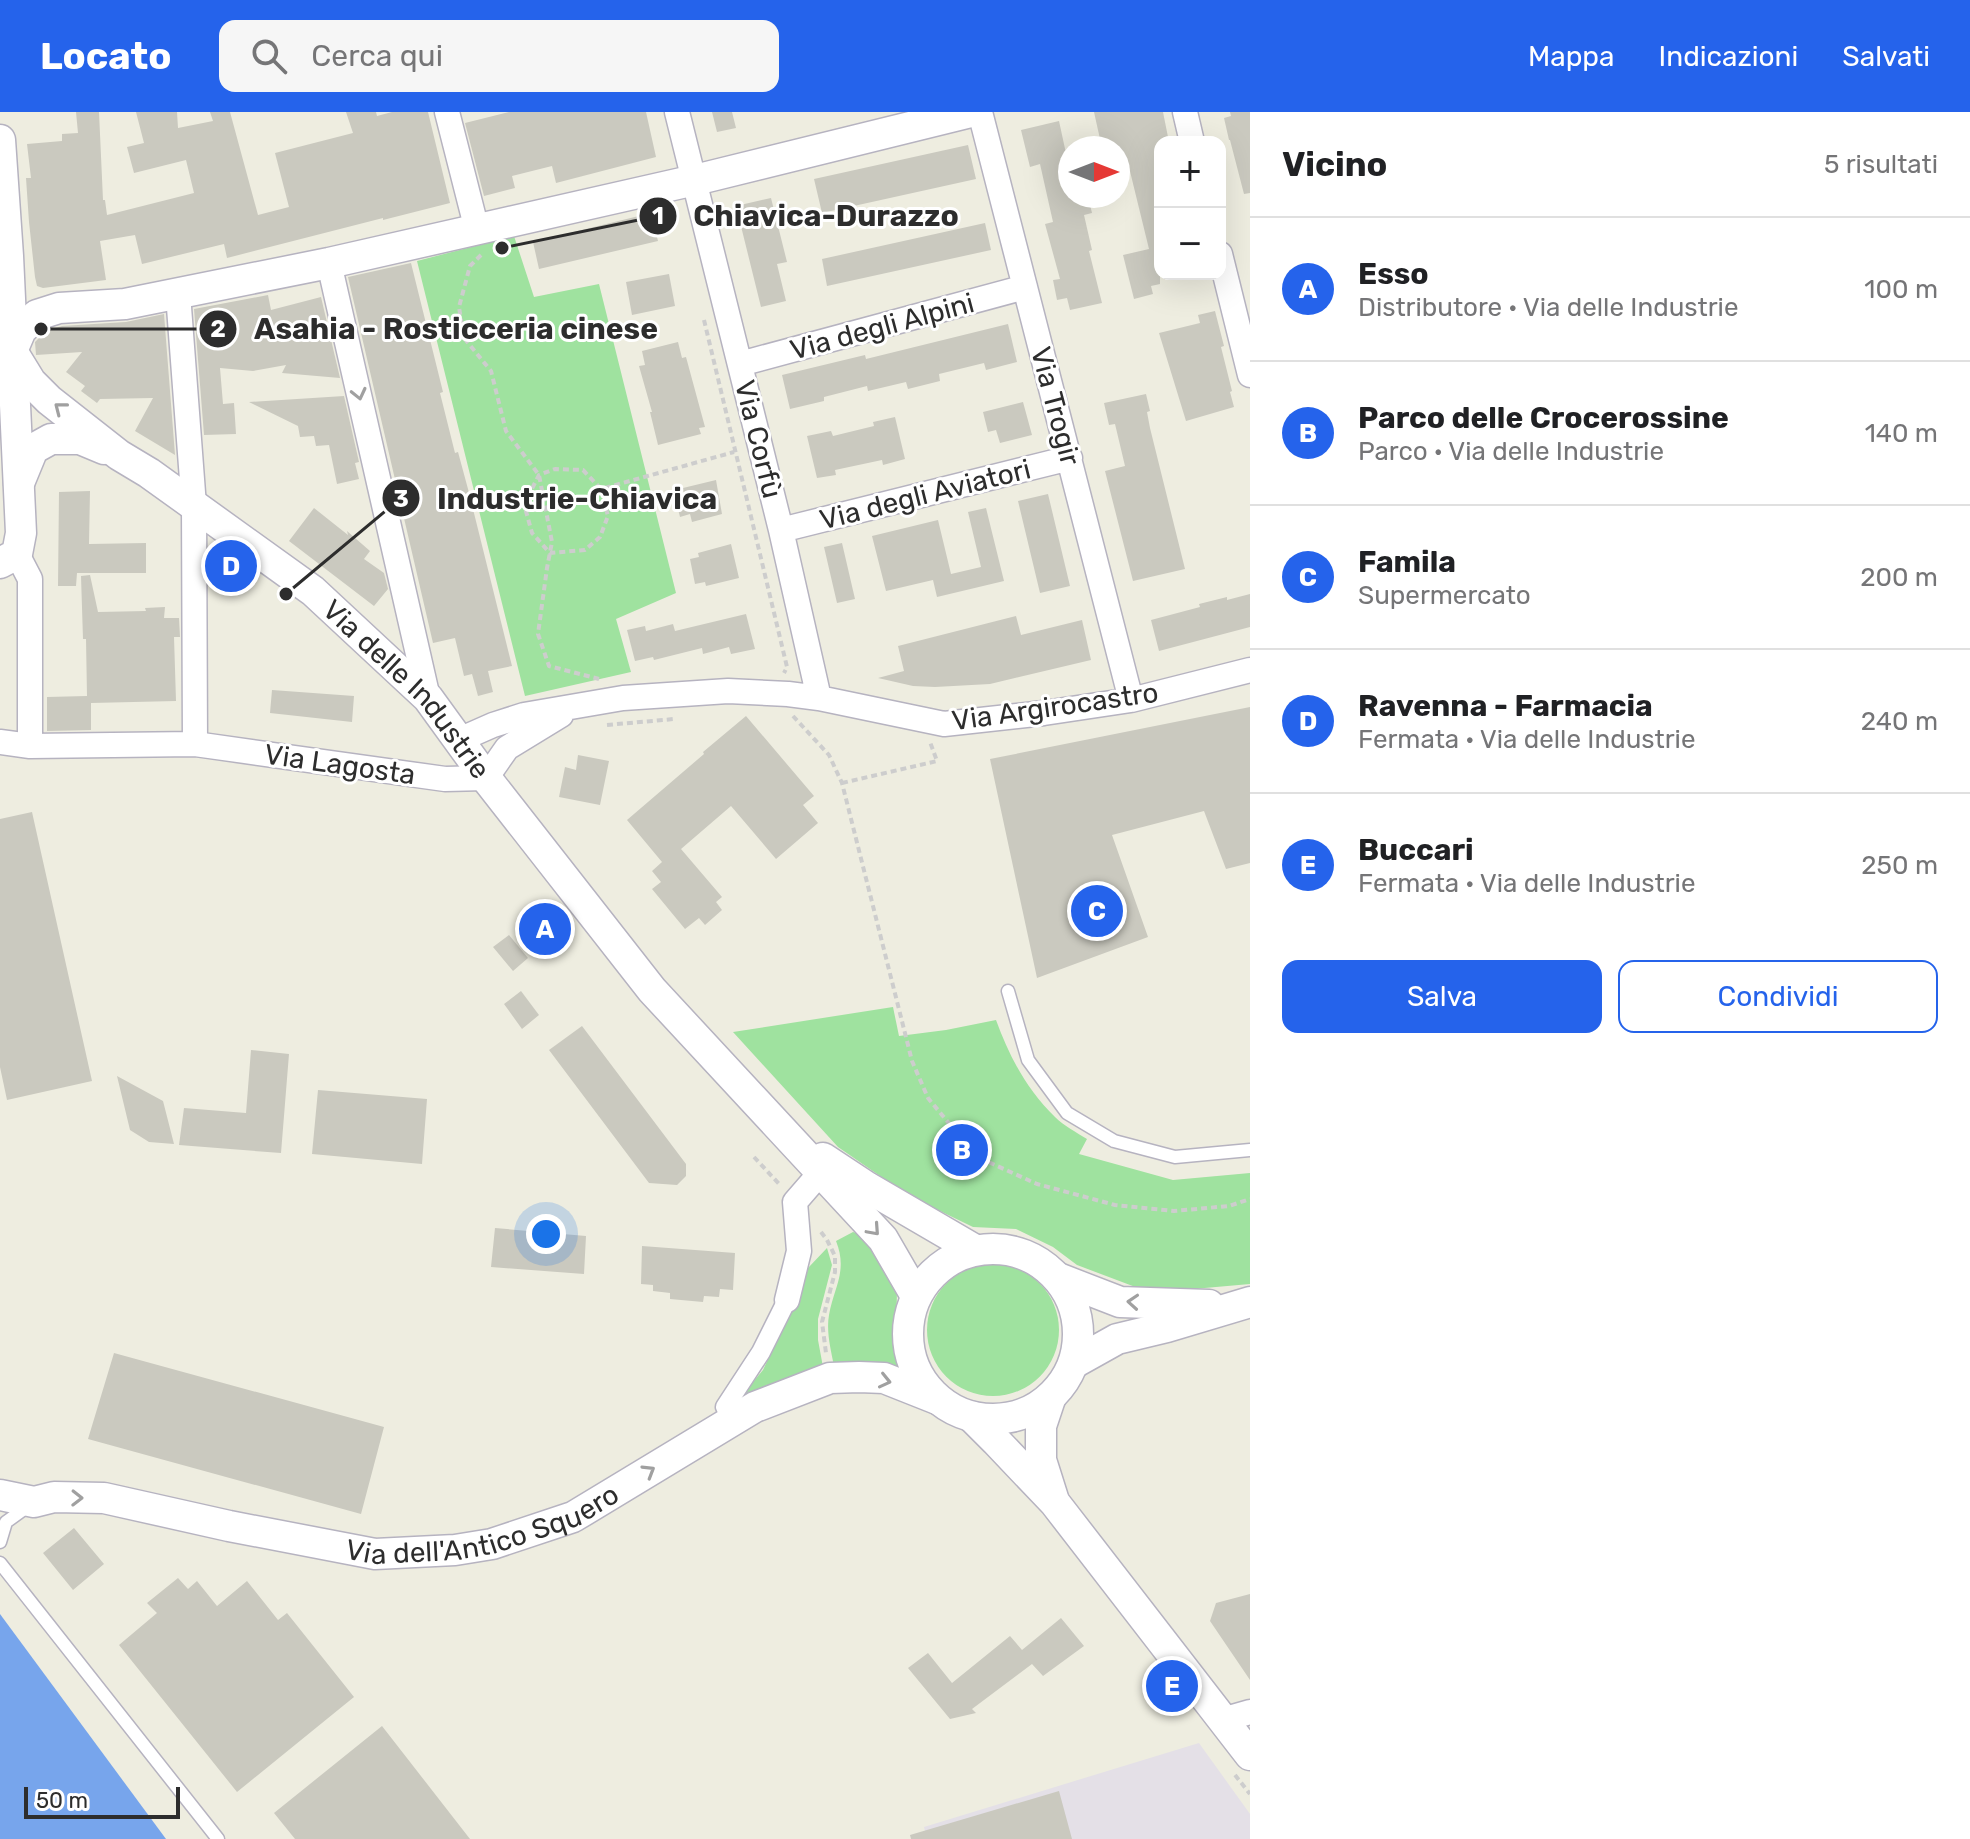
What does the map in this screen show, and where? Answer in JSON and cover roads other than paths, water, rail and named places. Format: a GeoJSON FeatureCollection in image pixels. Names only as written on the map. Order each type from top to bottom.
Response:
{"type":"FeatureCollection","features":[{"type":"Feature","properties":{"kind":"street"},"geometry":{"type":"LineString","coordinates":[[447,112],[490,227]]}},
{"type":"Feature","properties":{"kind":"street","name":"Via Corfù"},"geometry":{"type":"LineString","coordinates":[[677,112],[781,530],[810,705]]}},
{"type":"Feature","properties":{"kind":"street"},"geometry":{"type":"LineString","coordinates":[[12,351],[21,330],[37,315],[59,308],[125,304],[329,263],[695,180],[971,112]]}},
{"type":"Feature","properties":{"kind":"street","name":"Via Trogir"},"geometry":{"type":"LineString","coordinates":[[980,112],[1131,700]]}},
{"type":"Feature","properties":{"kind":"street"},"geometry":{"type":"LineString","coordinates":[[1185,112],[1191,136]]}},
{"type":"Feature","properties":{"kind":"street"},"geometry":{"type":"LineString","coordinates":[[0,140],[21,533],[8,558],[30,579],[30,746]]}},
{"type":"Feature","properties":{"kind":"street"},"geometry":{"type":"LineString","coordinates":[[8,256],[19,278],[37,296],[59,308]]}},
{"type":"Feature","properties":{"kind":"street"},"geometry":{"type":"LineString","coordinates":[[329,263],[428,698]]}},
{"type":"Feature","properties":{"kind":"street"},"geometry":{"type":"LineString","coordinates":[[1226,278],[1250,375]]}},
{"type":"Feature","properties":{"kind":"street","name":"Via degli Alpini"},"geometry":{"type":"LineString","coordinates":[[740,364],[1025,287]]}},
{"type":"Feature","properties":{"kind":"street"},"geometry":{"type":"LineString","coordinates":[[178,294],[194,506],[195,744]]}},
{"type":"Feature","properties":{"kind":"street","name":"Via delle Industrie"},"geometry":{"type":"LineString","coordinates":[[12,351],[31,382],[49,400],[119,455],[149,473],[313,591],[428,698],[486,778],[652,990],[787,1136],[833,1172],[867,1187],[975,1250]]}},
{"type":"Feature","properties":{"kind":"street"},"geometry":{"type":"LineString","coordinates":[[19,485],[33,449],[51,439],[80,439],[119,455]]}},
{"type":"Feature","properties":{"kind":"street","name":"Via degli Aviatori"},"geometry":{"type":"LineString","coordinates":[[781,530],[1070,458]]}},
{"type":"Feature","properties":{"kind":"street","name":"Via Argirocastro"},"geometry":{"type":"LineString","coordinates":[[459,740],[524,715],[623,698],[728,691],[788,694],[810,705],[944,724],[1131,700],[1250,670]]}},
{"type":"Feature","properties":{"kind":"street","name":"Via Argirocastro"},"geometry":{"type":"LineString","coordinates":[[486,778],[507,748],[574,707]]}},
{"type":"Feature","properties":{"kind":"street","name":"Via Lagosta"},"geometry":{"type":"LineString","coordinates":[[0,742],[30,746],[195,744],[445,779],[486,778]]}},
{"type":"Feature","properties":{"kind":"street"},"geometry":{"type":"LineString","coordinates":[[700,1440],[761,1352],[787,1300],[799,1251],[795,1202],[833,1172]]}},
{"type":"Feature","properties":{"kind":"street","name":"Via delle Industrie"},"geometry":{"type":"LineString","coordinates":[[833,1172],[883,1239],[916,1296]]}},
{"type":"Feature","properties":{"kind":"street"},"geometry":{"type":"LineString","coordinates":[[998,1248],[1020,1253],[1041,1263],[1058,1278],[1073,1304],[1079,1333],[1074,1363],[1050,1399],[1026,1413],[999,1420],[972,1417],[937,1399],[919,1378],[909,1351],[908,1323],[916,1296],[931,1275],[951,1259],[975,1250],[998,1248]]}},
{"type":"Feature","properties":{"kind":"street"},"geometry":{"type":"LineString","coordinates":[[1058,1278],[1120,1302],[1245,1304]]}},
{"type":"Feature","properties":{"kind":"street"},"geometry":{"type":"LineString","coordinates":[[1074,1363],[1117,1339],[1245,1304]]}},
{"type":"Feature","properties":{"kind":"street","name":"Via dell'Antico Squero"},"geometry":{"type":"LineString","coordinates":[[0,1495],[34,1502],[54,1497],[104,1498],[244,1530],[375,1554],[455,1550],[492,1544],[573,1517],[755,1407],[830,1378],[884,1378],[937,1399]]}},
{"type":"Feature","properties":{"kind":"street"},"geometry":{"type":"LineString","coordinates":[[1050,1399],[1041,1426],[1041,1460],[1055,1503]]}},
{"type":"Feature","properties":{"kind":"street"},"geometry":{"type":"LineString","coordinates":[[972,1417],[1055,1503],[1236,1716],[1241,1763]]}},
{"type":"Feature","properties":{"kind":"lane"},"geometry":{"type":"LineString","coordinates":[[1008,991],[1028,1060],[1067,1113],[1114,1141],[1175,1157],[1250,1150]]}},
{"type":"Feature","properties":{"kind":"lane"},"geometry":{"type":"LineString","coordinates":[[0,1542],[6,1522],[34,1502]]}},
{"type":"Feature","properties":{"kind":"lane"},"geometry":{"type":"LineString","coordinates":[[0,1563],[218,1839]]}},
{"type":"Feature","properties":{"kind":"water"},"geometry":{"type":"Polygon","coordinates":[[[0,1614],[166,1839],[0,1839],[0,1614]]]}},
{"type":"Feature","properties":{"kind":"place","name":"Chiavica-Durazzo"},"geometry":{"type":"Point","coordinates":[502,248]}},
{"type":"Feature","properties":{"kind":"place","name":"Asahia - Rosticceria cinese"},"geometry":{"type":"Point","coordinates":[41,329]}},
{"type":"Feature","properties":{"kind":"place","name":"Ravenna - Farmacia"},"geometry":{"type":"Point","coordinates":[231,566]}},
{"type":"Feature","properties":{"kind":"place","name":"Industrie-Chiavica"},"geometry":{"type":"Point","coordinates":[286,594]}},
{"type":"Feature","properties":{"kind":"place","name":"Famila"},"geometry":{"type":"Point","coordinates":[1097,911]}},
{"type":"Feature","properties":{"kind":"place","name":"Esso"},"geometry":{"type":"Point","coordinates":[545,929]}},
{"type":"Feature","properties":{"kind":"place","name":"Parco delle Crocerossine"},"geometry":{"type":"Point","coordinates":[962,1150]}},
{"type":"Feature","properties":{"kind":"place","name":"Buccari"},"geometry":{"type":"Point","coordinates":[1172,1686]}}]}
